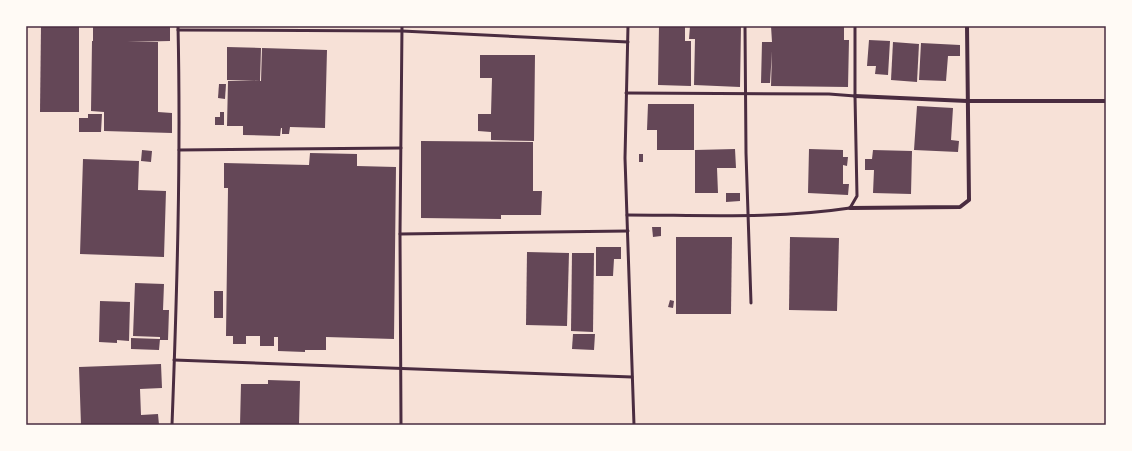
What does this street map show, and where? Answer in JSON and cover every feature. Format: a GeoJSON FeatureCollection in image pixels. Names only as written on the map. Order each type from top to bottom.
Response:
{"type":"FeatureCollection","features":[{"type":"Feature","properties":{"kind":"street"},"geometry":{"type":"LineString","coordinates":[[850,208],[960,207],[969,200],[967,26]]}},
{"type":"Feature","properties":{"kind":"street"},"geometry":{"type":"LineString","coordinates":[[855,96],[968,101],[1106,101]]}},
{"type":"Feature","properties":{"kind":"lane"},"geometry":{"type":"LineString","coordinates":[[401,425],[400,234],[402,26]]}},
{"type":"Feature","properties":{"kind":"lane"},"geometry":{"type":"LineString","coordinates":[[628,26],[625,158],[634,425]]}},
{"type":"Feature","properties":{"kind":"lane"},"geometry":{"type":"LineString","coordinates":[[745,26],[746,153],[751,303]]}},
{"type":"Feature","properties":{"kind":"lane"},"geometry":{"type":"LineString","coordinates":[[627,215],[748,215],[825,212],[850,208],[857,196],[855,26]]}},
{"type":"Feature","properties":{"kind":"lane"},"geometry":{"type":"LineString","coordinates":[[172,425],[179,216],[178,28],[402,31],[628,42]]}},
{"type":"Feature","properties":{"kind":"lane"},"geometry":{"type":"LineString","coordinates":[[626,93],[829,94],[855,96]]}},
{"type":"Feature","properties":{"kind":"lane"},"geometry":{"type":"LineString","coordinates":[[179,150],[401,148]]}},
{"type":"Feature","properties":{"kind":"lane"},"geometry":{"type":"LineString","coordinates":[[400,234],[628,231]]}},
{"type":"Feature","properties":{"kind":"lane"},"geometry":{"type":"LineString","coordinates":[[174,360],[632,377]]}},
{"type":"Feature","properties":{"kind":"building"},"geometry":{"type":"Polygon","coordinates":[[[41,26],[79,26],[79,112],[40,112],[41,26]]]}},
{"type":"Feature","properties":{"kind":"building"},"geometry":{"type":"Polygon","coordinates":[[[93,26],[170,26],[170,41],[127,42],[158,42],[158,112],[172,113],[172,133],[104,131],[104,112],[91,111],[93,26]]]}},
{"type":"Feature","properties":{"kind":"building"},"geometry":{"type":"Polygon","coordinates":[[[659,26],[685,26],[685,41],[691,41],[691,86],[658,85],[659,26]]]}},
{"type":"Feature","properties":{"kind":"building"},"geometry":{"type":"Polygon","coordinates":[[[690,26],[741,26],[740,87],[694,85],[695,39],[689,39],[690,26]]]}},
{"type":"Feature","properties":{"kind":"building"},"geometry":{"type":"Polygon","coordinates":[[[771,26],[844,26],[844,40],[849,40],[848,87],[771,86],[772,51],[770,83],[761,83],[762,42],[772,42],[771,26]]]}},
{"type":"Feature","properties":{"kind":"building"},"geometry":{"type":"Polygon","coordinates":[[[869,40],[890,41],[888,75],[875,74],[876,66],[867,66],[869,40]]]}},
{"type":"Feature","properties":{"kind":"building"},"geometry":{"type":"Polygon","coordinates":[[[893,42],[919,44],[917,82],[891,80],[893,42]]]}},
{"type":"Feature","properties":{"kind":"building"},"geometry":{"type":"Polygon","coordinates":[[[921,43],[960,45],[960,56],[948,56],[946,81],[919,80],[921,43]]]}},
{"type":"Feature","properties":{"kind":"building"},"geometry":{"type":"Polygon","coordinates":[[[227,47],[261,48],[260,81],[227,80],[227,47]]]}},
{"type":"Feature","properties":{"kind":"building"},"geometry":{"type":"Polygon","coordinates":[[[262,48],[327,50],[325,128],[290,127],[289,134],[282,134],[281,128],[280,136],[243,135],[243,126],[227,126],[228,81],[261,81],[262,48]]]}},
{"type":"Feature","properties":{"kind":"building"},"geometry":{"type":"Polygon","coordinates":[[[480,55],[535,55],[534,141],[491,140],[491,132],[478,131],[478,114],[491,114],[492,78],[480,78],[480,55]]]}},
{"type":"Feature","properties":{"kind":"building"},"geometry":{"type":"Polygon","coordinates":[[[219,84],[226,84],[225,99],[218,98],[219,84]]]}},
{"type":"Feature","properties":{"kind":"building"},"geometry":{"type":"Polygon","coordinates":[[[648,104],[694,104],[694,150],[657,150],[657,130],[647,130],[648,104]]]}},
{"type":"Feature","properties":{"kind":"building"},"geometry":{"type":"Polygon","coordinates":[[[917,106],[953,108],[951,140],[959,141],[958,152],[914,150],[917,106]]]}},
{"type":"Feature","properties":{"kind":"building"},"geometry":{"type":"Polygon","coordinates":[[[220,112],[224,112],[224,125],[215,125],[215,117],[220,117],[220,112]]]}},
{"type":"Feature","properties":{"kind":"building"},"geometry":{"type":"Polygon","coordinates":[[[88,114],[102,114],[101,132],[79,132],[79,118],[88,118],[88,114]]]}},
{"type":"Feature","properties":{"kind":"building"},"geometry":{"type":"Polygon","coordinates":[[[421,141],[533,142],[533,191],[542,191],[541,215],[501,215],[501,219],[421,218],[421,141]]]}},
{"type":"Feature","properties":{"kind":"building"},"geometry":{"type":"Polygon","coordinates":[[[735,149],[736,168],[717,168],[718,193],[695,193],[695,150],[735,149]]]}},
{"type":"Feature","properties":{"kind":"building"},"geometry":{"type":"Polygon","coordinates":[[[809,149],[843,150],[843,157],[848,157],[847,166],[843,165],[843,184],[849,184],[848,195],[808,193],[809,149]]]}},
{"type":"Feature","properties":{"kind":"building"},"geometry":{"type":"Polygon","coordinates":[[[142,150],[152,151],[151,162],[141,161],[142,150]]]}},
{"type":"Feature","properties":{"kind":"building"},"geometry":{"type":"Polygon","coordinates":[[[873,150],[912,151],[911,194],[873,193],[874,170],[865,170],[865,159],[872,159],[873,150]]]}},
{"type":"Feature","properties":{"kind":"building"},"geometry":{"type":"Polygon","coordinates":[[[310,153],[357,154],[357,166],[396,167],[394,339],[326,337],[326,350],[305,350],[305,352],[278,351],[278,337],[274,337],[274,346],[260,346],[260,336],[246,336],[246,344],[233,344],[233,336],[226,336],[228,188],[224,188],[224,163],[309,165],[310,153]]]}},
{"type":"Feature","properties":{"kind":"building"},"geometry":{"type":"Polygon","coordinates":[[[639,154],[643,154],[643,162],[639,162],[639,154]]]}},
{"type":"Feature","properties":{"kind":"building"},"geometry":{"type":"Polygon","coordinates":[[[83,159],[139,161],[138,190],[166,191],[164,257],[80,254],[83,159]]]}},
{"type":"Feature","properties":{"kind":"building"},"geometry":{"type":"Polygon","coordinates":[[[726,193],[740,193],[740,201],[726,202],[726,193]]]}},
{"type":"Feature","properties":{"kind":"building"},"geometry":{"type":"Polygon","coordinates":[[[652,227],[661,227],[661,236],[653,237],[652,227]]]}},
{"type":"Feature","properties":{"kind":"building"},"geometry":{"type":"Polygon","coordinates":[[[676,237],[732,237],[731,314],[676,314],[676,237]]]}},
{"type":"Feature","properties":{"kind":"building"},"geometry":{"type":"Polygon","coordinates":[[[790,237],[839,238],[837,311],[789,310],[790,237]]]}},
{"type":"Feature","properties":{"kind":"building"},"geometry":{"type":"Polygon","coordinates":[[[596,247],[621,247],[621,259],[614,259],[613,276],[596,276],[596,247]]]}},
{"type":"Feature","properties":{"kind":"building"},"geometry":{"type":"Polygon","coordinates":[[[527,252],[569,253],[567,326],[526,325],[527,252]]]}},
{"type":"Feature","properties":{"kind":"building"},"geometry":{"type":"Polygon","coordinates":[[[572,253],[594,253],[593,332],[571,331],[572,253]]]}},
{"type":"Feature","properties":{"kind":"building"},"geometry":{"type":"Polygon","coordinates":[[[135,283],[164,284],[163,310],[169,310],[168,340],[160,340],[160,337],[133,336],[135,283]]]}},
{"type":"Feature","properties":{"kind":"building"},"geometry":{"type":"Polygon","coordinates":[[[214,291],[223,291],[223,318],[214,318],[214,291]]]}},
{"type":"Feature","properties":{"kind":"building"},"geometry":{"type":"Polygon","coordinates":[[[670,300],[674,301],[673,308],[668,307],[670,300]]]}},
{"type":"Feature","properties":{"kind":"building"},"geometry":{"type":"Polygon","coordinates":[[[100,301],[130,302],[129,341],[117,340],[117,343],[99,342],[100,301]]]}},
{"type":"Feature","properties":{"kind":"building"},"geometry":{"type":"Polygon","coordinates":[[[573,334],[595,334],[594,350],[572,349],[573,334]]]}},
{"type":"Feature","properties":{"kind":"building"},"geometry":{"type":"Polygon","coordinates":[[[131,338],[160,339],[159,350],[131,349],[131,338]]]}},
{"type":"Feature","properties":{"kind":"building"},"geometry":{"type":"Polygon","coordinates":[[[161,364],[162,388],[140,389],[141,415],[158,414],[159,425],[81,425],[79,367],[161,364]]]}},
{"type":"Feature","properties":{"kind":"building"},"geometry":{"type":"Polygon","coordinates":[[[268,380],[300,381],[299,425],[240,425],[241,384],[268,384],[268,380]]]}}]}
